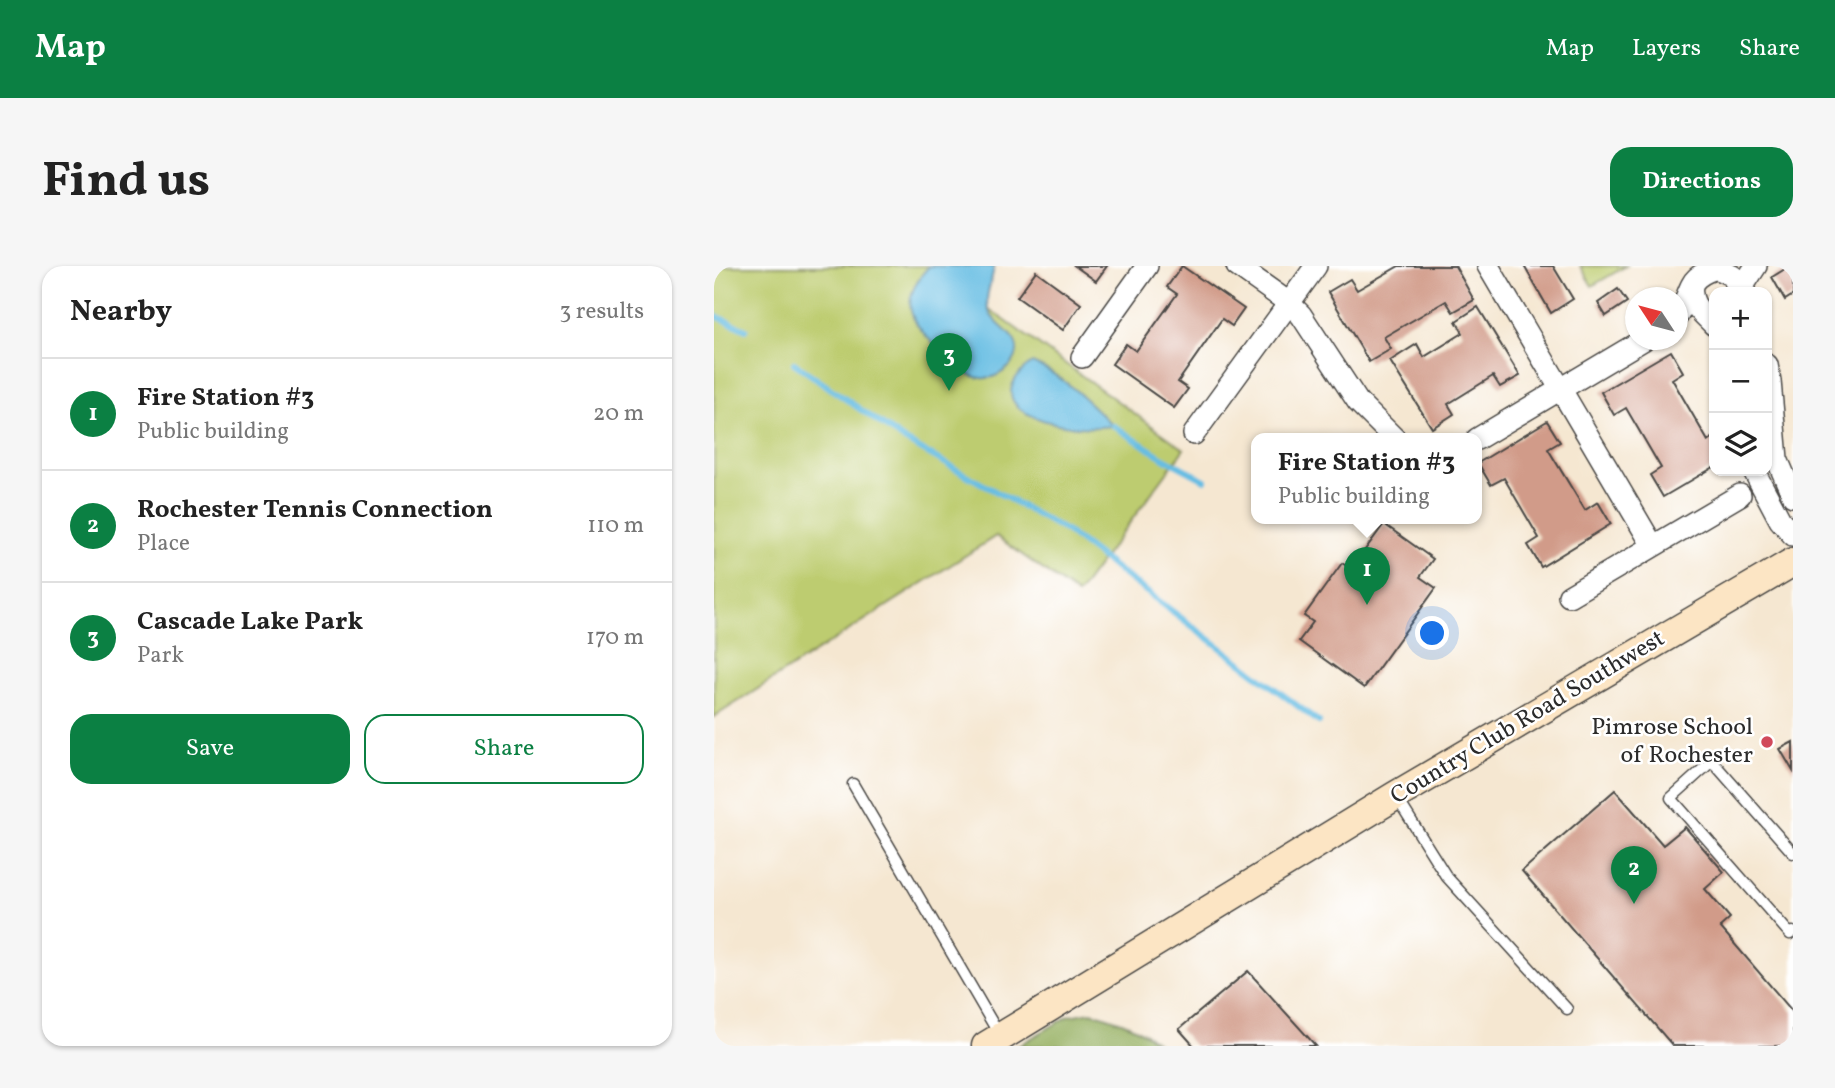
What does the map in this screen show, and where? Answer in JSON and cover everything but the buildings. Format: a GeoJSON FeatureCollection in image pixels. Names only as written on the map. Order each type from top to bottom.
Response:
{"type":"FeatureCollection","features":[{"type":"Feature","properties":{"kind":"main road","name":"Country Club Road Southwest"},"geometry":{"type":"LineString","coordinates":[[993,1041],[1395,796],[1793,562]]}},
{"type":"Feature","properties":{"kind":"street"},"geometry":{"type":"LineString","coordinates":[[1082,358],[1147,266]]}},
{"type":"Feature","properties":{"kind":"street"},"geometry":{"type":"LineString","coordinates":[[1237,266],[1289,303],[1309,325],[1358,402],[1389,433]]}},
{"type":"Feature","properties":{"kind":"street"},"geometry":{"type":"LineString","coordinates":[[1194,434],[1315,266]]}},
{"type":"Feature","properties":{"kind":"street"},"geometry":{"type":"LineString","coordinates":[[1489,266],[1653,546]]}},
{"type":"Feature","properties":{"kind":"street"},"geometry":{"type":"LineString","coordinates":[[1742,287],[1756,266]]}},
{"type":"Feature","properties":{"kind":"street"},"geometry":{"type":"LineString","coordinates":[[1688,294],[1698,275],[1719,267],[1733,276],[1737,287]]}},
{"type":"Feature","properties":{"kind":"street"},"geometry":{"type":"LineString","coordinates":[[1692,285],[1694,304],[1709,317]]}},
{"type":"Feature","properties":{"kind":"street"},"geometry":{"type":"LineString","coordinates":[[1688,321],[1709,319]]}},
{"type":"Feature","properties":{"kind":"street"},"geometry":{"type":"LineString","coordinates":[[1482,436],[1626,350]]}},
{"type":"Feature","properties":{"kind":"street"},"geometry":{"type":"LineString","coordinates":[[1772,426],[1777,459],[1793,496]]}},
{"type":"Feature","properties":{"kind":"street"},"geometry":{"type":"LineString","coordinates":[[1757,476],[1780,520],[1793,535]]}},
{"type":"Feature","properties":{"kind":"street"},"geometry":{"type":"LineString","coordinates":[[1569,596],[1740,495]]}},
{"type":"Feature","properties":{"kind":"lane"},"geometry":{"type":"LineString","coordinates":[[1792,935],[1671,797],[1712,761],[1793,853]]}},
{"type":"Feature","properties":{"kind":"lane"},"geometry":{"type":"LineString","coordinates":[[853,784],[993,1041]]}},
{"type":"Feature","properties":{"kind":"lane"},"geometry":{"type":"LineString","coordinates":[[1395,796],[1446,876],[1566,1009]]}},
{"type":"Feature","properties":{"kind":"green space"},"geometry":{"type":"Polygon","coordinates":[[[714,266],[929,266],[1184,449],[1077,594],[996,536],[714,717],[714,266]]]}},
{"type":"Feature","properties":{"kind":"green space"},"geometry":{"type":"Polygon","coordinates":[[[1580,266],[1626,266],[1592,286],[1580,266]]]}},
{"type":"Feature","properties":{"kind":"green space"},"geometry":{"type":"Polygon","coordinates":[[[1091,1012],[1136,1029],[1160,1046],[1018,1046],[1069,1016],[1091,1012]]]}},
{"type":"Feature","properties":{"kind":"water"},"geometry":{"type":"Polygon","coordinates":[[[929,266],[994,266],[987,295],[988,307],[993,318],[1017,346],[1015,358],[1004,371],[986,378],[971,375],[924,334],[912,314],[910,304],[918,280],[929,266]]]}},
{"type":"Feature","properties":{"kind":"water"},"geometry":{"type":"Polygon","coordinates":[[[1032,363],[1065,382],[1114,426],[1075,427],[1026,413],[1012,399],[1011,389],[1019,373],[1032,363]]]}},
{"type":"Feature","properties":{"kind":"waterway"},"geometry":{"type":"LineString","coordinates":[[714,315],[746,330]]}},
{"type":"Feature","properties":{"kind":"waterway"},"geometry":{"type":"LineString","coordinates":[[794,363],[904,440],[1066,531],[1319,722]]}},
{"type":"Feature","properties":{"kind":"waterway"},"geometry":{"type":"LineString","coordinates":[[1114,426],[1162,457],[1205,480]]}},
{"type":"Feature","properties":{"kind":"place","name":"Cascade Lake Park"},"geometry":{"type":"Point","coordinates":[949,391]}},
{"type":"Feature","properties":{"kind":"place","name":"Fire Station #3"},"geometry":{"type":"Point","coordinates":[1367,605]}},
{"type":"Feature","properties":{"kind":"place","name":"Pimrose School of Rochester"},"geometry":{"type":"Point","coordinates":[1767,742]}},
{"type":"Feature","properties":{"kind":"place","name":"Rochester Tennis Connection"},"geometry":{"type":"Point","coordinates":[1634,904]}}]}
